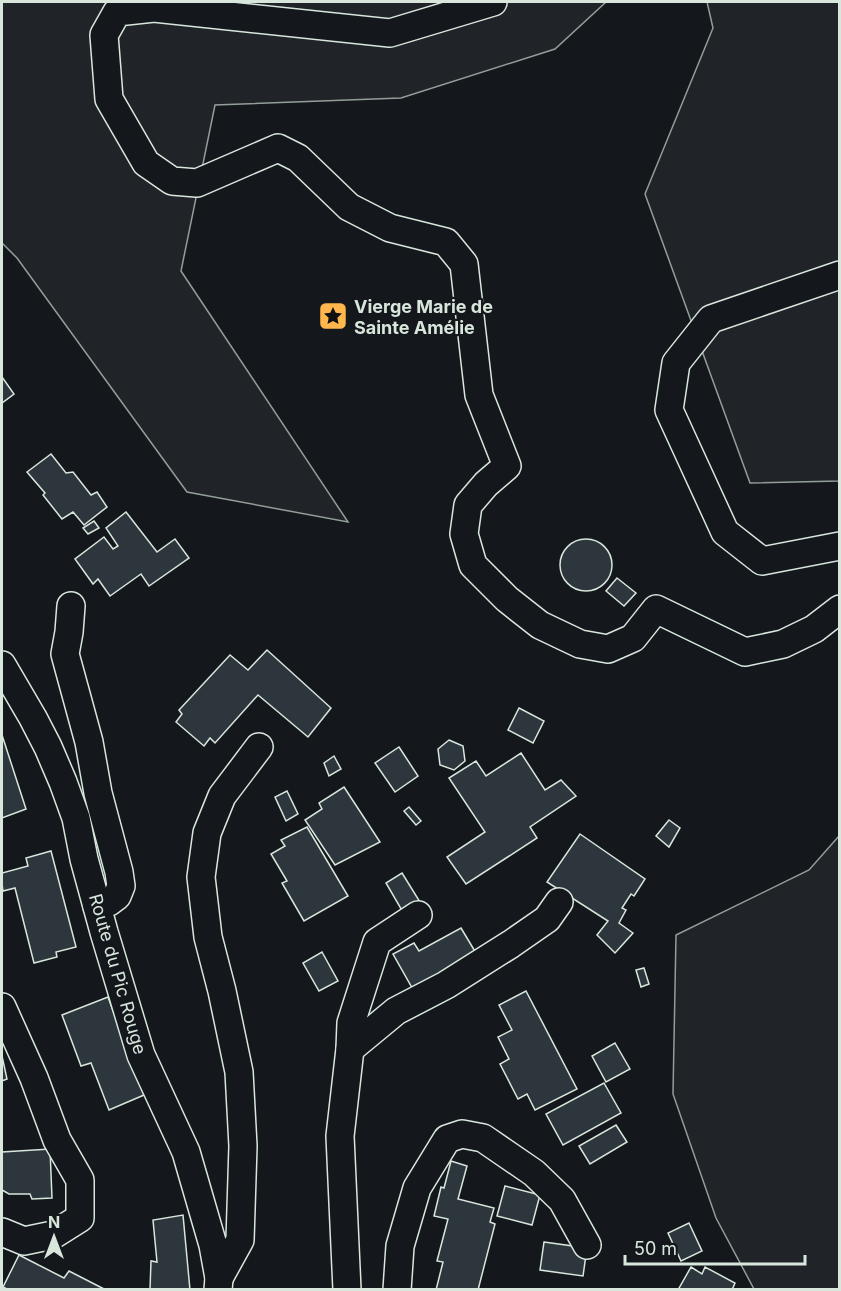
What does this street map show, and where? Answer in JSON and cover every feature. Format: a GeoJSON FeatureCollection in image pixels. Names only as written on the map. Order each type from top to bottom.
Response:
{"type":"FeatureCollection","features":[{"type":"Feature","properties":{"kind":"street"},"geometry":{"type":"LineString","coordinates":[[493,2],[390,33],[154,8],[117,12],[104,35],[109,99],[146,163],[172,181],[197,183],[278,148],[298,158],[349,207],[390,228],[446,242],[464,264],[479,395],[507,466],[486,483],[468,505],[464,534],[473,565],[507,599],[540,625],[580,644],[608,649],[633,638],[656,609],[745,652],[783,644],[814,629],[840,609]]}},
{"type":"Feature","properties":{"kind":"street"},"geometry":{"type":"LineString","coordinates":[[840,275],[711,319],[676,363],[669,410],[724,532],[762,561],[840,546]]}},
{"type":"Feature","properties":{"kind":"street"},"geometry":{"type":"LineString","coordinates":[[71,606],[65,654],[89,742],[98,794],[121,886],[117,896],[97,906]]}},
{"type":"Feature","properties":{"kind":"street","name":"Route du Pic Rouge"},"geometry":{"type":"LineString","coordinates":[[2,665],[48,747],[76,818],[84,859],[113,964],[141,1055],[186,1152],[213,1245],[219,1284]]}},
{"type":"Feature","properties":{"kind":"street"},"geometry":{"type":"LineString","coordinates":[[219,1284],[240,1240],[243,1146],[239,1072],[208,937],[201,877],[207,833],[222,796],[260,747]]}},
{"type":"Feature","properties":{"kind":"street"},"geometry":{"type":"LineString","coordinates":[[350,1049],[396,1011],[446,986],[512,944],[547,919],[560,902]]}},
{"type":"Feature","properties":{"kind":"street"},"geometry":{"type":"LineString","coordinates":[[347,1290],[340,1136],[351,1023],[376,942],[418,915]]}},
{"type":"Feature","properties":{"kind":"street"},"geometry":{"type":"LineString","coordinates":[[2,1006],[34,1078],[57,1140],[80,1180],[80,1218],[53,1235],[43,1237],[24,1240],[2,1232]]}},
{"type":"Feature","properties":{"kind":"street"},"geometry":{"type":"LineString","coordinates":[[397,1290],[400,1246],[417,1188],[447,1139],[462,1134],[483,1138],[534,1173],[562,1200],[586,1245]]}},
{"type":"Feature","properties":{"kind":"shaded area"},"geometry":{"type":"Polygon","coordinates":[[[2,2],[606,2],[555,49],[401,98],[215,105],[181,271],[348,522],[187,492],[17,258],[2,243],[2,2]]]}},
{"type":"Feature","properties":{"kind":"shaded area"},"geometry":{"type":"Polygon","coordinates":[[[707,2],[839,2],[839,481],[750,483],[645,194],[713,28],[707,2]]]}},
{"type":"Feature","properties":{"kind":"shaded area"},"geometry":{"type":"Polygon","coordinates":[[[839,836],[839,1289],[754,1289],[716,1218],[673,1094],[676,935],[809,870],[839,836]]]}},
{"type":"Feature","properties":{"kind":"building"},"geometry":{"type":"Polygon","coordinates":[[[2,377],[14,394],[2,403],[2,377]]]}},
{"type":"Feature","properties":{"kind":"building"},"geometry":{"type":"Polygon","coordinates":[[[51,454],[66,473],[73,472],[91,495],[97,492],[107,507],[84,525],[73,512],[62,519],[43,495],[45,493],[27,472],[51,454]]]}},
{"type":"Feature","properties":{"kind":"building"},"geometry":{"type":"Polygon","coordinates":[[[126,512],[157,552],[175,539],[189,558],[149,586],[141,574],[110,596],[98,579],[93,584],[75,559],[104,537],[113,549],[118,546],[106,528],[126,512]]]}},
{"type":"Feature","properties":{"kind":"building"},"geometry":{"type":"Polygon","coordinates":[[[94,521],[99,528],[88,534],[83,528],[94,521]]]}},
{"type":"Feature","properties":{"kind":"building"},"geometry":{"type":"Polygon","coordinates":[[[581,539],[591,539],[601,543],[608,550],[612,565],[608,580],[601,587],[591,591],[581,591],[571,587],[564,580],[560,570],[560,560],[564,550],[571,543],[581,539]]]}},
{"type":"Feature","properties":{"kind":"building"},"geometry":{"type":"Polygon","coordinates":[[[617,578],[636,593],[624,606],[606,591],[617,578]]]}},
{"type":"Feature","properties":{"kind":"building"},"geometry":{"type":"Polygon","coordinates":[[[267,650],[331,708],[308,737],[258,695],[215,743],[210,738],[204,746],[176,722],[182,714],[179,710],[230,655],[248,670],[267,650]]]}},
{"type":"Feature","properties":{"kind":"building"},"geometry":{"type":"Polygon","coordinates":[[[519,708],[544,721],[533,743],[508,730],[519,708]]]}},
{"type":"Feature","properties":{"kind":"building"},"geometry":{"type":"Polygon","coordinates":[[[2,735],[26,809],[2,818],[2,735]]]}},
{"type":"Feature","properties":{"kind":"building"},"geometry":{"type":"Polygon","coordinates":[[[449,740],[463,746],[465,761],[454,770],[440,765],[438,749],[449,740]]]}},
{"type":"Feature","properties":{"kind":"building"},"geometry":{"type":"Polygon","coordinates":[[[399,747],[418,776],[395,792],[375,763],[399,747]]]}},
{"type":"Feature","properties":{"kind":"building"},"geometry":{"type":"Polygon","coordinates":[[[521,753],[545,790],[561,780],[576,796],[530,827],[537,838],[466,884],[447,857],[485,832],[449,778],[476,761],[486,776],[521,753]]]}},
{"type":"Feature","properties":{"kind":"building"},"geometry":{"type":"Polygon","coordinates":[[[334,756],[341,769],[329,776],[324,763],[334,756]]]}},
{"type":"Feature","properties":{"kind":"building"},"geometry":{"type":"Polygon","coordinates":[[[344,787],[380,842],[335,865],[305,820],[322,809],[319,803],[344,787]]]}},
{"type":"Feature","properties":{"kind":"building"},"geometry":{"type":"Polygon","coordinates":[[[287,791],[298,814],[286,821],[275,797],[287,791]]]}},
{"type":"Feature","properties":{"kind":"building"},"geometry":{"type":"Polygon","coordinates":[[[409,807],[421,821],[416,825],[404,811],[409,807]]]}},
{"type":"Feature","properties":{"kind":"building"},"geometry":{"type":"Polygon","coordinates":[[[669,820],[680,828],[669,847],[656,836],[669,820]]]}},
{"type":"Feature","properties":{"kind":"building"},"geometry":{"type":"Polygon","coordinates":[[[307,827],[348,896],[304,921],[282,883],[287,881],[271,854],[285,846],[281,840],[307,827]]]}},
{"type":"Feature","properties":{"kind":"building"},"geometry":{"type":"Polygon","coordinates":[[[580,834],[645,879],[634,896],[631,894],[622,908],[626,910],[619,923],[633,933],[615,953],[597,935],[608,921],[547,882],[580,834]]]}},
{"type":"Feature","properties":{"kind":"building"},"geometry":{"type":"Polygon","coordinates":[[[51,851],[76,947],[56,952],[57,957],[34,963],[15,888],[3,891],[2,873],[28,866],[26,858],[51,851]]]}},
{"type":"Feature","properties":{"kind":"building"},"geometry":{"type":"Polygon","coordinates":[[[402,873],[420,902],[404,914],[386,883],[402,873]]]}},
{"type":"Feature","properties":{"kind":"building"},"geometry":{"type":"Polygon","coordinates":[[[461,928],[479,958],[415,993],[393,954],[414,943],[419,951],[461,928]]]}},
{"type":"Feature","properties":{"kind":"building"},"geometry":{"type":"Polygon","coordinates":[[[322,952],[338,981],[319,991],[303,963],[322,952]]]}},
{"type":"Feature","properties":{"kind":"building"},"geometry":{"type":"Polygon","coordinates":[[[644,968],[649,984],[641,987],[636,970],[644,968]]]}},
{"type":"Feature","properties":{"kind":"building"},"geometry":{"type":"Polygon","coordinates":[[[526,991],[577,1089],[535,1110],[527,1094],[518,1099],[500,1064],[509,1059],[498,1037],[512,1030],[499,1005],[526,991]]]}},
{"type":"Feature","properties":{"kind":"building"},"geometry":{"type":"Polygon","coordinates":[[[108,997],[144,1095],[109,1110],[91,1063],[81,1066],[62,1015],[108,997]]]}},
{"type":"Feature","properties":{"kind":"building"},"geometry":{"type":"Polygon","coordinates":[[[615,1043],[630,1069],[606,1082],[592,1056],[615,1043]]]}},
{"type":"Feature","properties":{"kind":"building"},"geometry":{"type":"Polygon","coordinates":[[[2,1056],[7,1079],[2,1081],[2,1056]]]}},
{"type":"Feature","properties":{"kind":"building"},"geometry":{"type":"Polygon","coordinates":[[[604,1083],[621,1113],[563,1145],[546,1114],[604,1083]]]}},
{"type":"Feature","properties":{"kind":"building"},"geometry":{"type":"Polygon","coordinates":[[[616,1125],[627,1142],[590,1164],[579,1146],[616,1125]]]}},
{"type":"Feature","properties":{"kind":"building"},"geometry":{"type":"Polygon","coordinates":[[[50,1149],[52,1198],[32,1199],[30,1194],[9,1194],[2,1190],[2,1152],[50,1149]]]}},
{"type":"Feature","properties":{"kind":"building"},"geometry":{"type":"Polygon","coordinates":[[[451,1161],[467,1166],[458,1199],[494,1208],[490,1222],[495,1224],[478,1290],[436,1290],[443,1262],[437,1261],[448,1219],[434,1216],[441,1187],[444,1188],[451,1161]]]}},
{"type":"Feature","properties":{"kind":"building"},"geometry":{"type":"Polygon","coordinates":[[[505,1186],[540,1195],[532,1225],[497,1216],[505,1186]]]}},
{"type":"Feature","properties":{"kind":"building"},"geometry":{"type":"Polygon","coordinates":[[[183,1215],[190,1290],[150,1290],[151,1261],[157,1262],[153,1220],[183,1215]]]}},
{"type":"Feature","properties":{"kind":"building"},"geometry":{"type":"Polygon","coordinates":[[[689,1223],[702,1251],[681,1261],[668,1233],[689,1223]]]}},
{"type":"Feature","properties":{"kind":"building"},"geometry":{"type":"Polygon","coordinates":[[[544,1242],[587,1248],[583,1276],[540,1270],[544,1242]]]}},
{"type":"Feature","properties":{"kind":"building"},"geometry":{"type":"Polygon","coordinates":[[[19,1255],[64,1278],[69,1271],[106,1290],[9,1290],[3,1287],[19,1255]]]}},
{"type":"Feature","properties":{"kind":"building"},"geometry":{"type":"Polygon","coordinates":[[[691,1267],[702,1274],[705,1267],[735,1283],[732,1290],[678,1290],[691,1267]]]}},
{"type":"Feature","properties":{"kind":"place","name":"Vierge Marie de Sainte Amélie"},"geometry":{"type":"Point","coordinates":[333,316]}}]}
